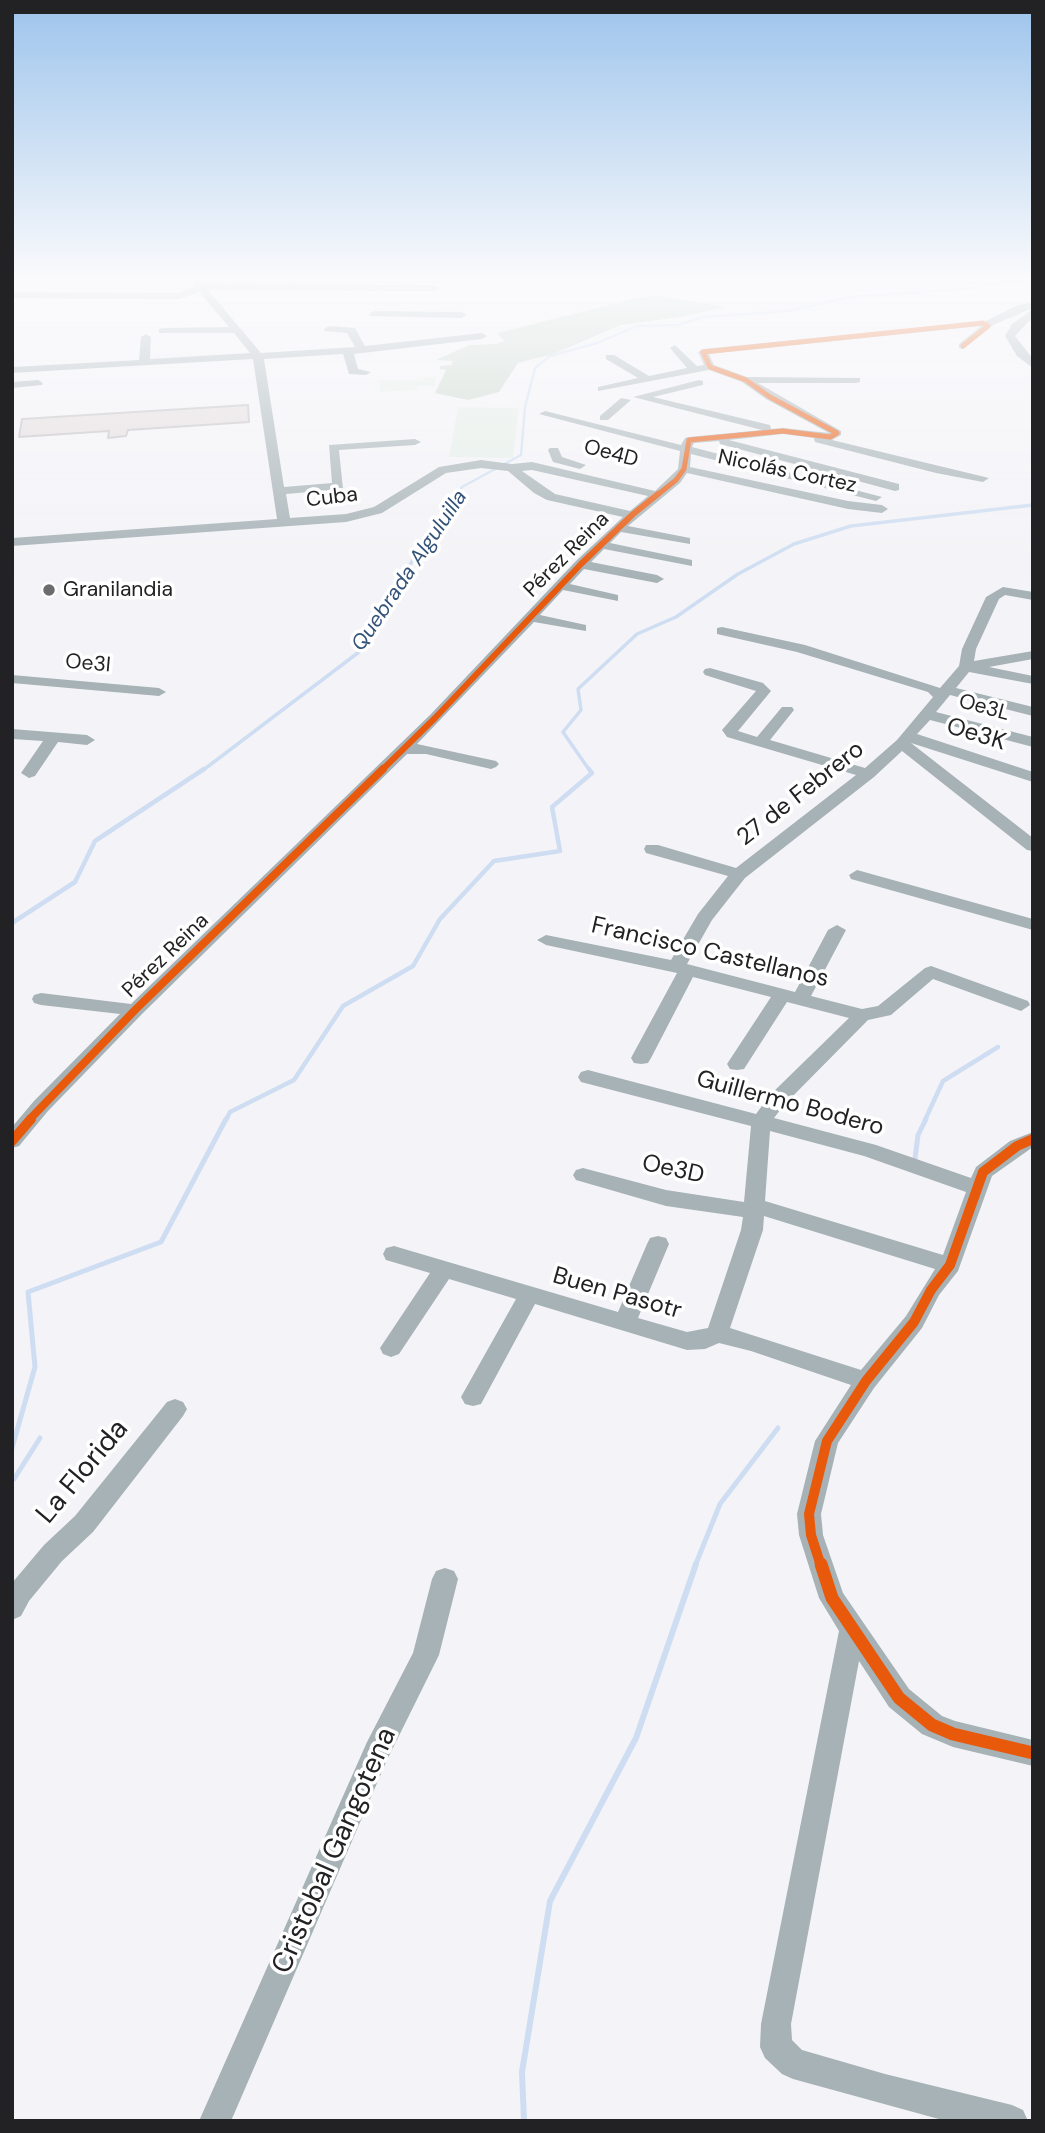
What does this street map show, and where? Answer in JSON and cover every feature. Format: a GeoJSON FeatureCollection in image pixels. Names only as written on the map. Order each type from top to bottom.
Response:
{"type":"FeatureCollection","features":[{"type":"Feature","properties":{"kind":"street"},"geometry":{"type":"LineString","coordinates":[[262,379],[284,523]]}},
{"type":"Feature","properties":{"kind":"street"},"geometry":{"type":"LineString","coordinates":[[602,389],[646,379]]}},
{"type":"Feature","properties":{"kind":"street"},"geometry":{"type":"LineString","coordinates":[[746,379],[856,380]]}},
{"type":"Feature","properties":{"kind":"street"},"geometry":{"type":"LineString","coordinates":[[750,380],[770,397],[837,433],[830,437],[783,431],[687,444],[604,418],[550,410],[687,444],[876,497]]}},
{"type":"Feature","properties":{"kind":"street"},"geometry":{"type":"LineString","coordinates":[[12,385],[38,383]]}},
{"type":"Feature","properties":{"kind":"street"},"geometry":{"type":"LineString","coordinates":[[699,383],[639,397],[983,478]]}},
{"type":"Feature","properties":{"kind":"street"},"geometry":{"type":"LineString","coordinates":[[604,418],[625,400]]}},
{"type":"Feature","properties":{"kind":"street"},"geometry":{"type":"LineString","coordinates":[[761,433],[847,457]]}},
{"type":"Feature","properties":{"kind":"street"},"geometry":{"type":"LineString","coordinates":[[713,439],[895,486]]}},
{"type":"Feature","properties":{"kind":"street"},"geometry":{"type":"LineString","coordinates":[[279,491],[339,486],[333,447],[415,442]]}},
{"type":"Feature","properties":{"kind":"street"},"geometry":{"type":"LineString","coordinates":[[687,444],[682,472],[814,506]]}},
{"type":"Feature","properties":{"kind":"street","name":"Oe4D"},"geometry":{"type":"LineString","coordinates":[[554,450],[557,459],[659,494]]}},
{"type":"Feature","properties":{"kind":"street","name":"Cuba"},"geometry":{"type":"LineString","coordinates":[[12,542],[364,515],[378,510],[443,471],[490,464],[513,468],[532,466],[659,494]]}},
{"type":"Feature","properties":{"kind":"street"},"geometry":{"type":"LineString","coordinates":[[513,468],[543,494],[632,515]]}},
{"type":"Feature","properties":{"kind":"street","name":"Pérez Reina"},"geometry":{"type":"LineString","coordinates":[[12,1141],[41,1106],[135,1010],[403,749],[581,564],[682,472]]}},
{"type":"Feature","properties":{"kind":"street","name":"Nicolás Cortez"},"geometry":{"type":"LineString","coordinates":[[682,472],[848,505],[882,509]]}},
{"type":"Feature","properties":{"kind":"street"},"geometry":{"type":"LineString","coordinates":[[603,494],[613,488],[659,494]]}},
{"type":"Feature","properties":{"kind":"street"},"geometry":{"type":"LineString","coordinates":[[620,528],[685,541]]}},
{"type":"Feature","properties":{"kind":"street"},"geometry":{"type":"LineString","coordinates":[[602,545],[687,563]]}},
{"type":"Feature","properties":{"kind":"street"},"geometry":{"type":"LineString","coordinates":[[581,564],[657,579]]}},
{"type":"Feature","properties":{"kind":"street"},"geometry":{"type":"LineString","coordinates":[[562,586],[613,598]]}},
{"type":"Feature","properties":{"kind":"street"},"geometry":{"type":"LineString","coordinates":[[966,667],[969,649],[993,597],[1003,591],[1033,596]]}},
{"type":"Feature","properties":{"kind":"street"},"geometry":{"type":"LineString","coordinates":[[530,617],[582,628]]}},
{"type":"Feature","properties":{"kind":"street"},"geometry":{"type":"LineString","coordinates":[[722,631],[770,640],[943,692],[1033,712]]}},
{"type":"Feature","properties":{"kind":"street"},"geometry":{"type":"LineString","coordinates":[[966,667],[1033,655]]}},
{"type":"Feature","properties":{"kind":"street"},"geometry":{"type":"LineString","coordinates":[[966,667],[1033,680]]}},
{"type":"Feature","properties":{"kind":"street","name":"27 de Febrero"},"geometry":{"type":"LineString","coordinates":[[640,1058],[704,918],[739,874],[868,774],[904,739],[966,667]]}},
{"type":"Feature","properties":{"kind":"street"},"geometry":{"type":"LineString","coordinates":[[710,672],[762,688],[764,691],[730,730],[732,734],[868,774]]}},
{"type":"Feature","properties":{"kind":"street","name":"Oe3I"},"geometry":{"type":"LineString","coordinates":[[12,678],[159,692]]}},
{"type":"Feature","properties":{"kind":"street"},"geometry":{"type":"LineString","coordinates":[[761,742],[788,710]]}},
{"type":"Feature","properties":{"kind":"street","name":"Oe3L"},"geometry":{"type":"LineString","coordinates":[[925,713],[1033,742]]}},
{"type":"Feature","properties":{"kind":"street"},"geometry":{"type":"LineString","coordinates":[[12,734],[87,740]]}},
{"type":"Feature","properties":{"kind":"street"},"geometry":{"type":"LineString","coordinates":[[29,773],[54,737]]}},
{"type":"Feature","properties":{"kind":"street"},"geometry":{"type":"LineString","coordinates":[[904,739],[1032,845]]}},
{"type":"Feature","properties":{"kind":"street","name":"Oe3K"},"geometry":{"type":"LineString","coordinates":[[904,739],[1033,777]]}},
{"type":"Feature","properties":{"kind":"street"},"geometry":{"type":"LineString","coordinates":[[403,749],[426,749],[491,764]]}},
{"type":"Feature","properties":{"kind":"street"},"geometry":{"type":"LineString","coordinates":[[652,849],[739,874]]}},
{"type":"Feature","properties":{"kind":"street"},"geometry":{"type":"LineString","coordinates":[[857,875],[1033,925]]}},
{"type":"Feature","properties":{"kind":"street"},"geometry":{"type":"LineString","coordinates":[[737,1064],[792,996],[837,930]]}},
{"type":"Feature","properties":{"kind":"street","name":"Francisco Castellanos"},"geometry":{"type":"LineString","coordinates":[[546,940],[682,969],[862,1015]]}},
{"type":"Feature","properties":{"kind":"street"},"geometry":{"type":"LineString","coordinates":[[717,1334],[752,1230],[761,1122],[777,1100],[862,1015],[884,1011],[931,972],[1021,1004]]}},
{"type":"Feature","properties":{"kind":"street"},"geometry":{"type":"LineString","coordinates":[[41,999],[135,1010]]}},
{"type":"Feature","properties":{"kind":"street","name":"Guillermo Bodero"},"geometry":{"type":"LineString","coordinates":[[588,1077],[869,1150],[977,1188]]}},
{"type":"Feature","properties":{"kind":"street"},"geometry":{"type":"LineString","coordinates":[[1033,1139],[997,1160],[983,1172],[950,1265],[931,1290],[914,1322],[866,1381],[827,1441],[809,1514],[811,1535],[832,1598],[899,1698],[932,1725],[953,1734],[1033,1752]]}},
{"type":"Feature","properties":{"kind":"street","name":"Oe3D"},"geometry":{"type":"LineString","coordinates":[[583,1175],[666,1198],[754,1208],[950,1265]]}},
{"type":"Feature","properties":{"kind":"street"},"geometry":{"type":"LineString","coordinates":[[624,1324],[658,1244]]}},
{"type":"Feature","properties":{"kind":"street","name":"Buen Pasotr"},"geometry":{"type":"LineString","coordinates":[[394,1254],[687,1341],[705,1340],[717,1334],[752,1342],[866,1381]]}},
{"type":"Feature","properties":{"kind":"street"},"geometry":{"type":"LineString","coordinates":[[391,1348],[445,1267]]}},
{"type":"Feature","properties":{"kind":"street"},"geometry":{"type":"LineString","coordinates":[[473,1397],[529,1296]]}},
{"type":"Feature","properties":{"kind":"street","name":"La Florida"},"geometry":{"type":"LineString","coordinates":[[12,1608],[20,1593],[53,1553],[84,1524],[175,1409]]}},
{"type":"Feature","properties":{"kind":"street","name":"Cristobal Gangotena"},"geometry":{"type":"LineString","coordinates":[[215,2121],[377,1751],[426,1655],[445,1579]]}},
{"type":"Feature","properties":{"kind":"street"},"geometry":{"type":"LineString","coordinates":[[853,1626],[776,2024],[776,2047],[793,2063],[885,2090],[1012,2121]]}},
{"type":"Feature","properties":{"kind":"shaded area"},"geometry":{"type":"Polygon","coordinates":[[[436,379],[435,386],[380,392],[379,380],[436,379]]]}},
{"type":"Feature","properties":{"kind":"shaded area"},"geometry":{"type":"Polygon","coordinates":[[[458,407],[519,408],[513,458],[449,457],[458,407]]]}},
{"type":"Feature","properties":{"kind":"green space"},"geometry":{"type":"Polygon","coordinates":[[[442,379],[508,379],[499,392],[468,400],[435,393],[442,379]]]}},
{"type":"Feature","properties":{"kind":"building"},"geometry":{"type":"Polygon","coordinates":[[[248,405],[249,422],[128,430],[126,436],[108,438],[109,431],[19,437],[22,419],[248,405]]]}},
{"type":"Feature","properties":{"kind":"waterway","name":"Quebrada Alguluilla"},"geometry":{"type":"LineString","coordinates":[[456,496],[462,487],[521,455],[525,407],[532,379]]}},
{"type":"Feature","properties":{"kind":"waterway","name":"Quebrada Alguluilla"},"geometry":{"type":"LineString","coordinates":[[202,771],[359,652],[417,553],[457,494]]}},
{"type":"Feature","properties":{"kind":"waterway"},"geometry":{"type":"LineString","coordinates":[[590,771],[563,732],[581,710],[578,689],[637,634],[676,617],[738,574],[794,544],[851,526],[1033,505]]}},
{"type":"Feature","properties":{"kind":"waterway","name":"Quebrada Alguluilla"},"geometry":{"type":"LineString","coordinates":[[12,923],[75,882],[95,841],[204,769]]}},
{"type":"Feature","properties":{"kind":"waterway"},"geometry":{"type":"LineString","coordinates":[[226,1120],[230,1112],[294,1080],[343,1006],[413,966],[440,919],[494,861],[560,851],[552,807],[592,773],[589,769]]}},
{"type":"Feature","properties":{"kind":"waterway"},"geometry":{"type":"LineString","coordinates":[[925,1120],[943,1081],[998,1047]]}},
{"type":"Feature","properties":{"kind":"waterway"},"geometry":{"type":"LineString","coordinates":[[12,1448],[35,1367],[28,1292],[161,1242],[226,1119]]}},
{"type":"Feature","properties":{"kind":"waterway"},"geometry":{"type":"LineString","coordinates":[[915,1159],[918,1135],[926,1119]]}},
{"type":"Feature","properties":{"kind":"waterway"},"geometry":{"type":"LineString","coordinates":[[695,1566],[720,1504],[778,1428]]}},
{"type":"Feature","properties":{"kind":"waterway"},"geometry":{"type":"LineString","coordinates":[[14,1479],[40,1438]]}},
{"type":"Feature","properties":{"kind":"waterway"},"geometry":{"type":"LineString","coordinates":[[524,2121],[522,2072],[550,1901],[636,1738],[696,1564]]}},
{"type":"Feature","properties":{"kind":"cycle path"},"geometry":{"type":"LineString","coordinates":[[12,1141],[41,1106],[135,1010],[435,718],[581,564],[632,515],[676,480],[684,469],[689,440],[783,431],[830,437],[837,433],[742,379]]}},
{"type":"Feature","properties":{"kind":"cycle path"},"geometry":{"type":"LineString","coordinates":[[1033,1139],[1017,1146],[983,1172],[950,1265],[931,1290],[914,1322],[866,1381],[827,1441],[809,1514],[811,1535],[832,1598],[899,1698],[932,1725],[953,1734],[1033,1753]]}},
{"type":"Feature","properties":{"kind":"place","name":"Granilandia"},"geometry":{"type":"Point","coordinates":[49,590]}}]}
